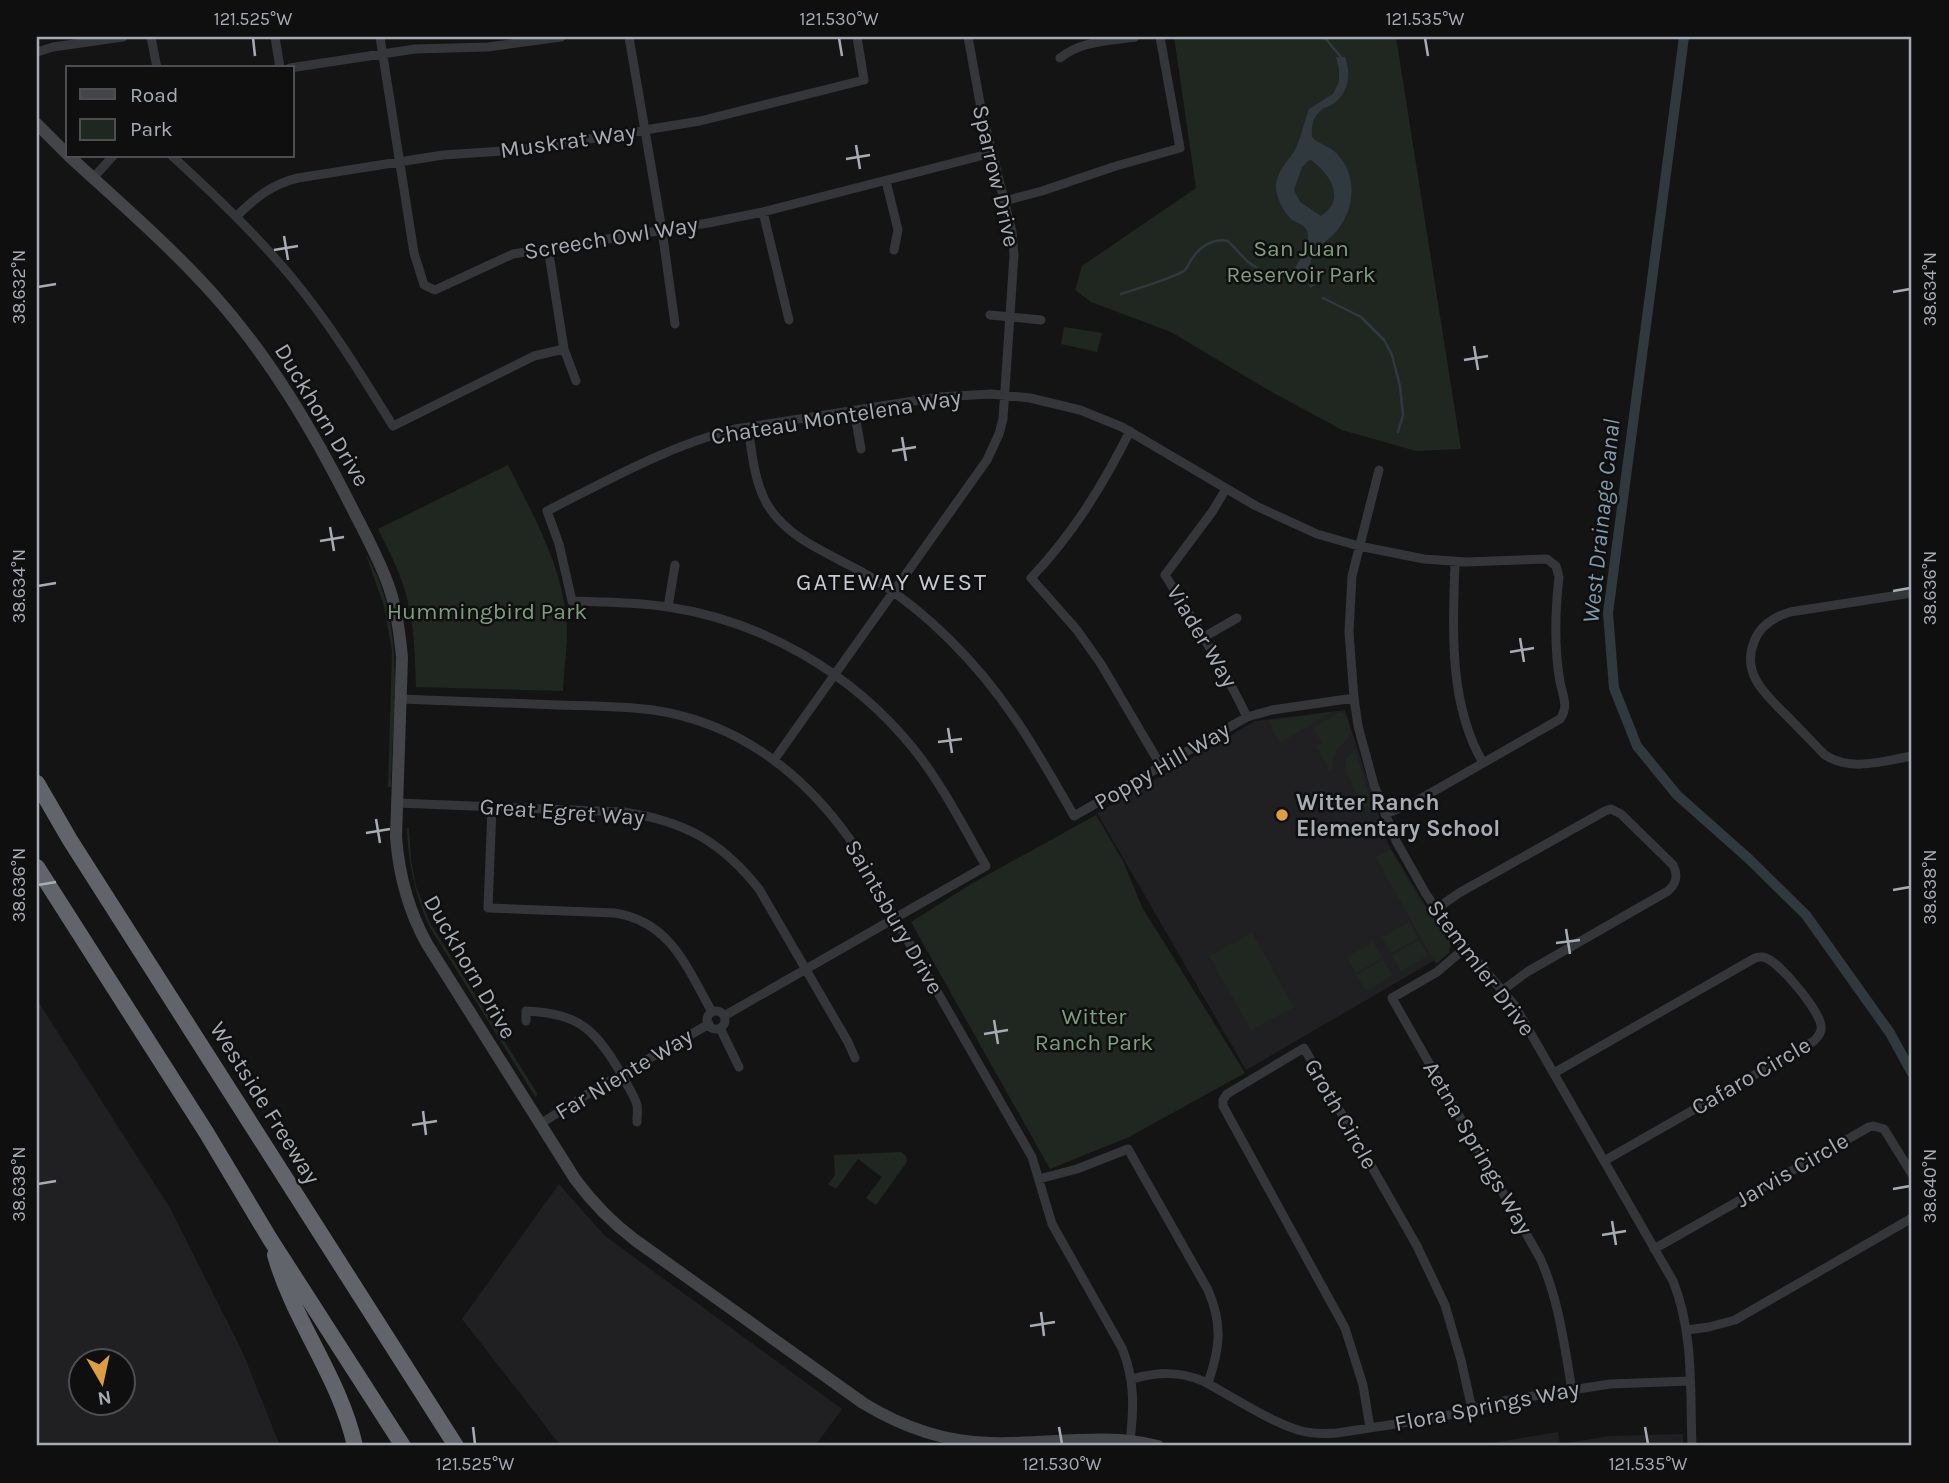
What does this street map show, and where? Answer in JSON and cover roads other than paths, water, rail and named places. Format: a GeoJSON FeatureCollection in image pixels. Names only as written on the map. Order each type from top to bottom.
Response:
{"type":"FeatureCollection","features":[{"type":"Feature","properties":{"kind":"highway","name":"Westside Freeway"},"geometry":{"type":"LineString","coordinates":[[37,783],[70,840],[458,1446]]}},
{"type":"Feature","properties":{"kind":"highway"},"geometry":{"type":"LineString","coordinates":[[37,866],[199,1121],[270,1240],[403,1446]]}},
{"type":"Feature","properties":{"kind":"highway"},"geometry":{"type":"LineString","coordinates":[[270,1240],[282,1279],[349,1421],[355,1446]]}},
{"type":"Feature","properties":{"kind":"street"},"geometry":{"type":"LineString","coordinates":[[37,52],[53,47],[123,37]]}},
{"type":"Feature","properties":{"kind":"street"},"geometry":{"type":"LineString","coordinates":[[151,37],[157,66]]}},
{"type":"Feature","properties":{"kind":"street"},"geometry":{"type":"LineString","coordinates":[[275,37],[280,66]]}},
{"type":"Feature","properties":{"kind":"street","name":"Screech Owl Way"},"geometry":{"type":"LineString","coordinates":[[380,37],[414,253],[424,285],[435,290],[513,254],[763,212],[992,153]]}},
{"type":"Feature","properties":{"kind":"street"},"geometry":{"type":"LineString","coordinates":[[294,67],[415,49],[561,37]]}},
{"type":"Feature","properties":{"kind":"street"},"geometry":{"type":"LineString","coordinates":[[629,37],[675,324]]}},
{"type":"Feature","properties":{"kind":"street","name":"Muskrat Way"},"geometry":{"type":"LineString","coordinates":[[237,216],[264,191],[288,180],[443,155],[527,149],[700,121],[864,80],[857,37]]}},
{"type":"Feature","properties":{"kind":"street","name":"Sparrow Drive"},"geometry":{"type":"LineString","coordinates":[[775,760],[994,448],[1003,419],[1011,316],[1013,236],[975,82],[968,37]]}},
{"type":"Feature","properties":{"kind":"street"},"geometry":{"type":"LineString","coordinates":[[1060,58],[1083,45],[1135,37]]}},
{"type":"Feature","properties":{"kind":"street"},"geometry":{"type":"LineString","coordinates":[[1004,201],[1180,148],[1160,37]]}},
{"type":"Feature","properties":{"kind":"street","name":"Duckhorn Drive"},"geometry":{"type":"LineString","coordinates":[[37,124],[66,152]]}},
{"type":"Feature","properties":{"kind":"street","name":"Duckhorn Drive"},"geometry":{"type":"LineString","coordinates":[[72,158],[170,249],[215,296],[257,347],[302,415],[345,493],[390,589],[400,632],[402,658],[396,837],[402,885],[414,919],[427,944],[590,1199],[621,1230],[879,1413],[928,1434],[972,1442],[1100,1440],[1158,1446]]}},
{"type":"Feature","properties":{"kind":"street"},"geometry":{"type":"LineString","coordinates":[[93,178],[111,158]]}},
{"type":"Feature","properties":{"kind":"street"},"geometry":{"type":"LineString","coordinates":[[174,158],[237,216],[285,269],[343,346],[393,426],[534,356],[564,349]]}},
{"type":"Feature","properties":{"kind":"street"},"geometry":{"type":"LineString","coordinates":[[886,181],[898,230],[894,250]]}},
{"type":"Feature","properties":{"kind":"street"},"geometry":{"type":"LineString","coordinates":[[763,212],[789,320]]}},
{"type":"Feature","properties":{"kind":"street"},"geometry":{"type":"LineString","coordinates":[[548,248],[564,349],[576,381]]}},
{"type":"Feature","properties":{"kind":"street"},"geometry":{"type":"LineString","coordinates":[[990,315],[1041,320]]}},
{"type":"Feature","properties":{"kind":"street","name":"Chateau Montelena Way"},"geometry":{"type":"LineString","coordinates":[[668,607],[572,601],[559,544],[547,511],[676,448],[708,436],[748,427],[968,394],[1005,395],[1058,404],[1130,431],[1226,489],[1286,521],[1318,534],[1391,554],[1455,562],[1547,559],[1552,562],[1558,570],[1555,639],[1565,710],[1560,719],[1483,763]]}},
{"type":"Feature","properties":{"kind":"street"},"geometry":{"type":"LineString","coordinates":[[854,410],[861,449]]}},
{"type":"Feature","properties":{"kind":"street","name":"Poppy Hill Way"},"geometry":{"type":"LineString","coordinates":[[748,427],[761,492],[781,523],[793,534],[846,562],[893,593],[946,636],[993,687],[1032,743],[1074,816],[1247,717],[1272,710],[1354,698]]}},
{"type":"Feature","properties":{"kind":"street"},"geometry":{"type":"LineString","coordinates":[[1130,431],[1077,524],[1031,578],[1077,630],[1101,664],[1161,766]]}},
{"type":"Feature","properties":{"kind":"street","name":"Stemmler Drive"},"geometry":{"type":"LineString","coordinates":[[1380,470],[1359,546],[1350,596],[1349,632],[1354,698],[1366,760],[1385,814],[1408,864],[1465,948],[1515,1006],[1679,1297],[1687,1330],[1692,1446]]}},
{"type":"Feature","properties":{"kind":"street","name":"Viader Way"},"geometry":{"type":"LineString","coordinates":[[1226,489],[1165,575],[1204,637],[1247,717]]}},
{"type":"Feature","properties":{"kind":"street"},"geometry":{"type":"LineString","coordinates":[[1385,814],[1415,802],[1483,763],[1468,736],[1457,683],[1453,622],[1455,562]]}},
{"type":"Feature","properties":{"kind":"street"},"geometry":{"type":"LineString","coordinates":[[675,565],[668,607],[699,613],[757,632],[806,656],[835,675],[876,709],[913,748],[944,793],[986,866],[724,1016]]}},
{"type":"Feature","properties":{"kind":"street"},"geometry":{"type":"LineString","coordinates":[[1912,593],[1780,615],[1758,633],[1750,659],[1751,670],[1759,687],[1833,760],[1858,765],[1912,756]]}},
{"type":"Feature","properties":{"kind":"street"},"geometry":{"type":"LineString","coordinates":[[1204,637],[1237,618]]}},
{"type":"Feature","properties":{"kind":"street","name":"Saintsbury Drive"},"geometry":{"type":"LineString","coordinates":[[401,699],[655,710],[717,728],[748,743],[775,760],[812,791],[849,838],[1032,1157],[1052,1224],[1122,1348],[1132,1379],[1134,1408],[1130,1441]]}},
{"type":"Feature","properties":{"kind":"street","name":"Great Egret Way"},"geometry":{"type":"LineString","coordinates":[[397,803],[624,812],[677,824],[702,836],[726,853],[752,880],[775,915],[855,1058]]}},
{"type":"Feature","properties":{"kind":"street"},"geometry":{"type":"LineString","coordinates":[[492,807],[488,908],[615,913],[634,917],[664,935],[674,946],[712,1012]]}},
{"type":"Feature","properties":{"kind":"street"},"geometry":{"type":"LineString","coordinates":[[1436,909],[1459,893],[1605,811],[1621,814],[1673,865],[1676,881],[1668,891],[1527,972],[1503,990]]}},
{"type":"Feature","properties":{"kind":"street","name":"Aetna Springs Way"},"geometry":{"type":"LineString","coordinates":[[1465,948],[1437,972],[1392,998],[1540,1258],[1554,1290],[1572,1390]]}},
{"type":"Feature","properties":{"kind":"street","name":"Cafaro Circle"},"geometry":{"type":"LineString","coordinates":[[1554,1073],[1755,958],[1764,957],[1772,962],[1801,992],[1821,1022],[1820,1034],[1814,1041],[1604,1161]]}},
{"type":"Feature","properties":{"kind":"street"},"geometry":{"type":"LineString","coordinates":[[526,1021],[526,1012],[550,1013],[582,1025],[601,1042],[636,1104],[637,1122]]}},
{"type":"Feature","properties":{"kind":"street"},"geometry":{"type":"LineString","coordinates":[[712,1012],[719,1012],[724,1016]]}},
{"type":"Feature","properties":{"kind":"street"},"geometry":{"type":"LineString","coordinates":[[712,1012],[708,1018],[709,1024],[714,1028],[720,1028],[724,1023],[724,1016]]}},
{"type":"Feature","properties":{"kind":"street","name":"Far Niente Way"},"geometry":{"type":"LineString","coordinates":[[540,1124],[709,1024]]}},
{"type":"Feature","properties":{"kind":"street","name":"Far Niente Way"},"geometry":{"type":"LineString","coordinates":[[720,1028],[738,1067]]}},
{"type":"Feature","properties":{"kind":"street","name":"Groth Circle"},"geometry":{"type":"LineString","coordinates":[[1370,1428],[1363,1385],[1345,1328],[1223,1106],[1223,1100],[1231,1091],[1304,1048],[1434,1279],[1454,1332],[1472,1409]]}},
{"type":"Feature","properties":{"kind":"street","name":"Jarvis Circle"},"geometry":{"type":"LineString","coordinates":[[1654,1249],[1869,1126],[1880,1127],[1888,1133],[1912,1174]]}},
{"type":"Feature","properties":{"kind":"street"},"geometry":{"type":"LineString","coordinates":[[1039,1179],[1077,1169],[1128,1149],[1214,1303],[1219,1343],[1208,1383]]}},
{"type":"Feature","properties":{"kind":"street"},"geometry":{"type":"LineString","coordinates":[[1687,1330],[1735,1320],[1912,1218]]}},
{"type":"Feature","properties":{"kind":"street","name":"Flora Springs Way"},"geometry":{"type":"LineString","coordinates":[[1132,1379],[1165,1372],[1189,1376],[1208,1383],[1282,1424],[1297,1430],[1323,1434],[1441,1417],[1503,1401],[1610,1384],[1690,1381]]}},
{"type":"Feature","properties":{"kind":"waterway"},"geometry":{"type":"LineString","coordinates":[[1324,37],[1341,57]]}},
{"type":"Feature","properties":{"kind":"waterway","name":"West Drainage Canal"},"geometry":{"type":"LineString","coordinates":[[1684,37],[1608,613],[1614,688],[1637,746],[1677,795],[1749,859],[1806,915],[1890,1033],[1912,1073]]}},
{"type":"Feature","properties":{"kind":"waterway"},"geometry":{"type":"LineString","coordinates":[[1121,294],[1180,273],[1201,249],[1218,241],[1228,241],[1248,262],[1273,279]]}},
{"type":"Feature","properties":{"kind":"waterway"},"geometry":{"type":"LineString","coordinates":[[1323,298],[1361,317],[1384,340],[1392,355],[1400,386],[1403,415],[1398,432]]}},
{"type":"Feature","properties":{"kind":"place","name":"Witter Ranch Elementary School"},"geometry":{"type":"Point","coordinates":[1282,815]}},
{"type":"Feature","properties":{"kind":"district","name":"GATEWAY WEST"},"geometry":{"type":"Point","coordinates":[892,582]}},
{"type":"Feature","properties":{"kind":"park label","name":"San Juan Reservoir Park"},"geometry":{"type":"Point","coordinates":[1301,261]}},
{"type":"Feature","properties":{"kind":"park label","name":"Hummingbird Park"},"geometry":{"type":"Point","coordinates":[487,611]}},
{"type":"Feature","properties":{"kind":"park label","name":"Witter Ranch Park"},"geometry":{"type":"Point","coordinates":[1094,1029]}}]}
